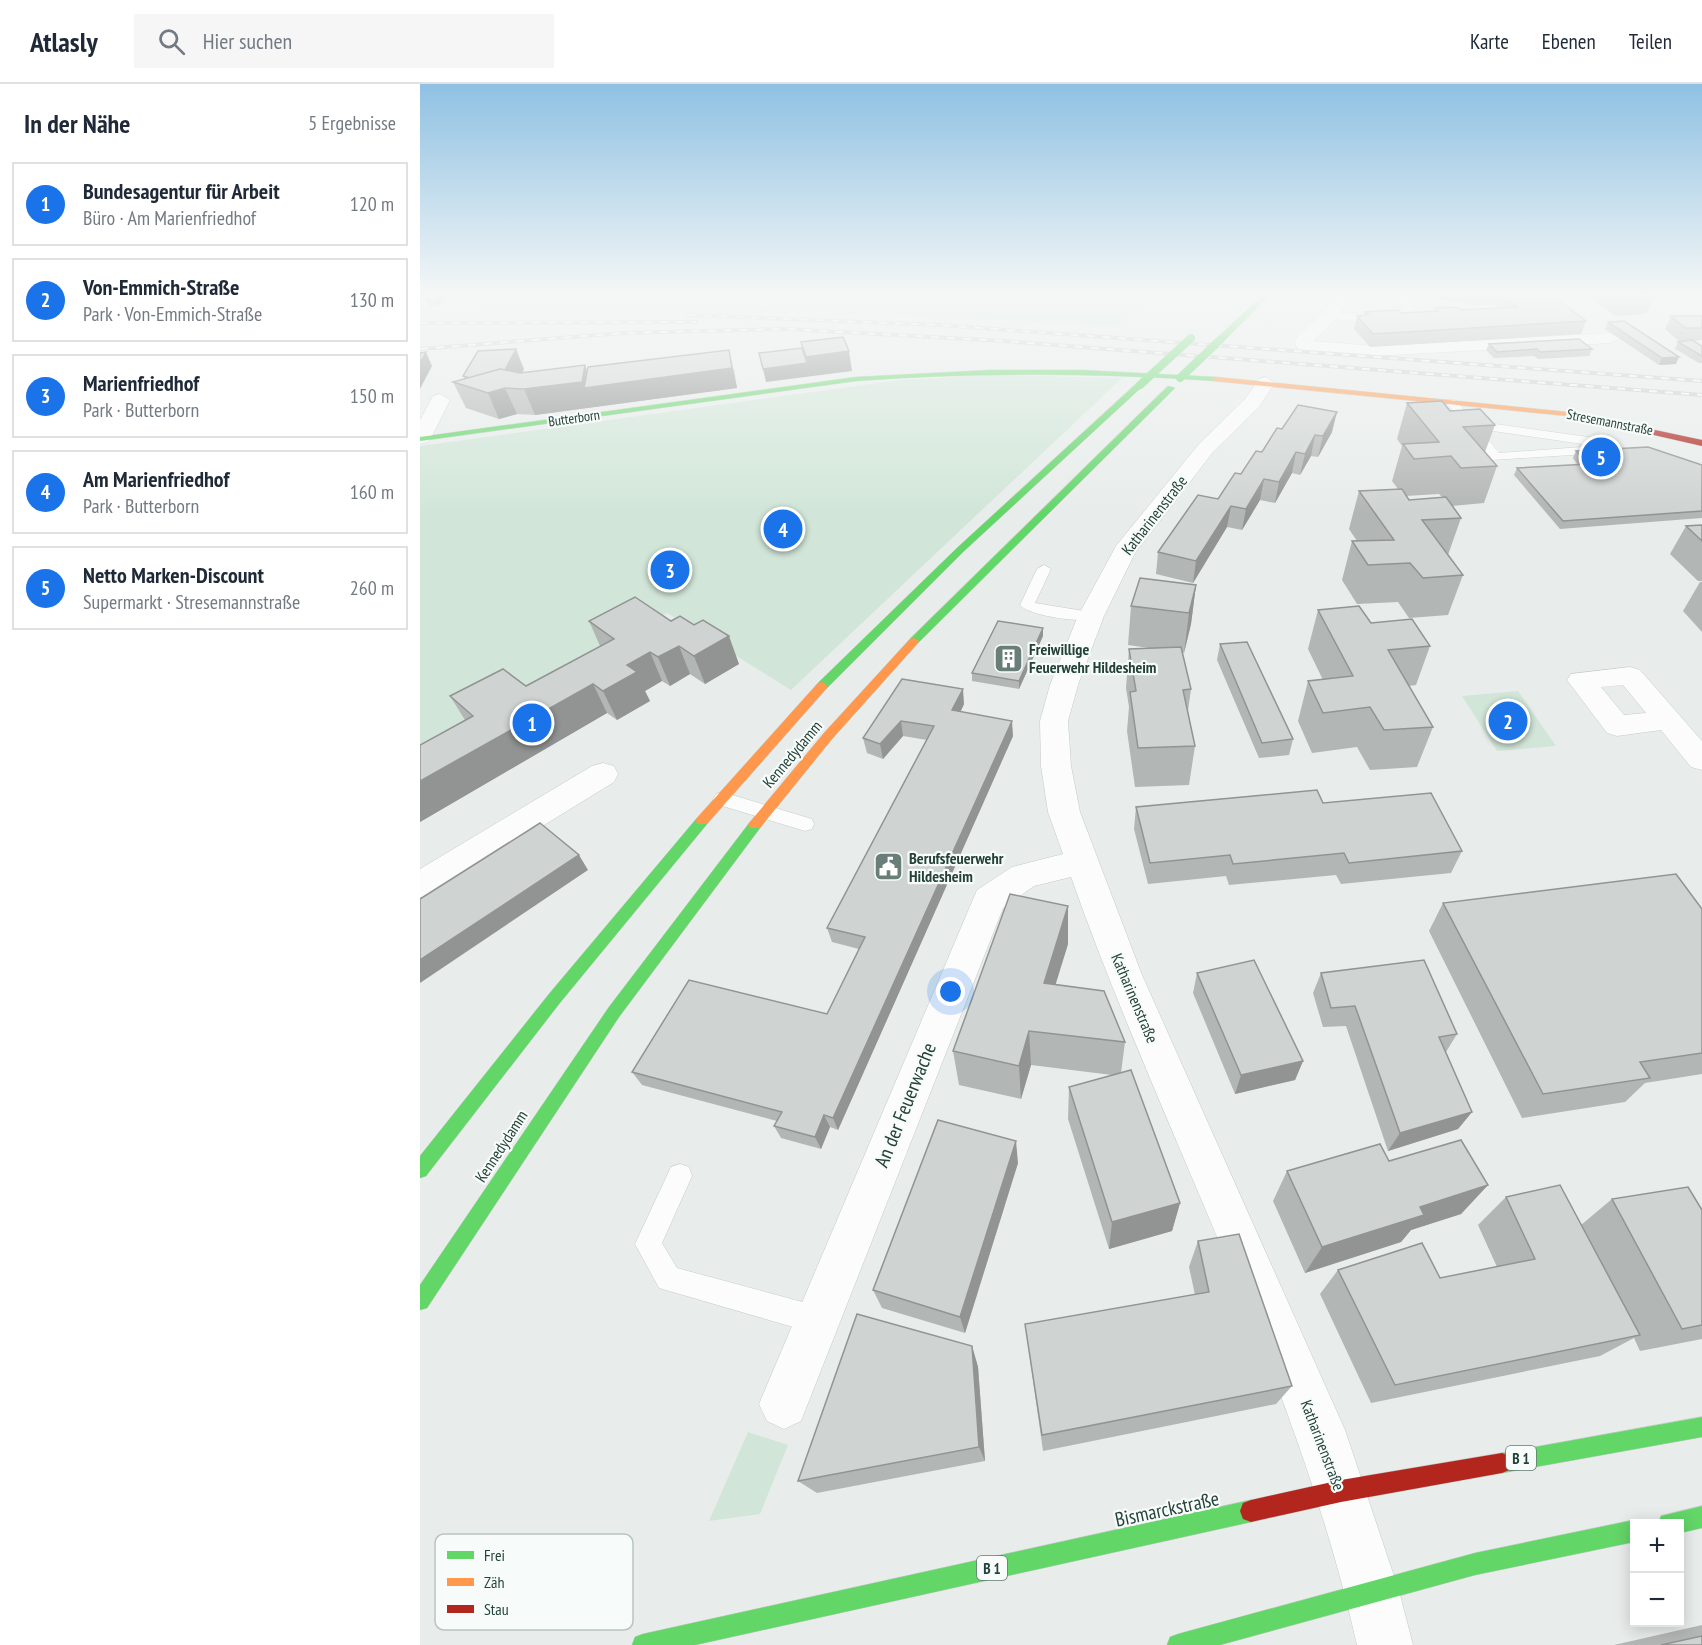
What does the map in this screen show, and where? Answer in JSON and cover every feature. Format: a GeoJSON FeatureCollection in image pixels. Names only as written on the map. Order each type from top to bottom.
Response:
{"type":"FeatureCollection","features":[{"type":"Feature","properties":{"kind":"main road","name":"Kennedydamm"},"geometry":{"type":"LineString","coordinates":[[420,1170],[524,1036],[788,722],[952,558],[1160,368]]}},
{"type":"Feature","properties":{"kind":"main road","name":"Kennedydamm"},"geometry":{"type":"LineString","coordinates":[[420,1301],[583,1053],[765,812],[829,735],[934,619],[1192,368]]}},
{"type":"Feature","properties":{"kind":"main road","name":"Butterborn"},"geometry":{"type":"LineString","coordinates":[[421,439],[826,383],[925,372],[1094,369],[1266,383]]}},
{"type":"Feature","properties":{"kind":"main road","name":"Stresemannstraße"},"geometry":{"type":"LineString","coordinates":[[1266,383],[1592,417],[1702,443]]}},
{"type":"Feature","properties":{"kind":"main road","name":"Bismarckstraße"},"geometry":{"type":"LineString","coordinates":[[643,1645],[1341,1491],[1702,1427]]}},
{"type":"Feature","properties":{"kind":"main road"},"geometry":{"type":"LineString","coordinates":[[1684,1521],[1702,1517]]}},
{"type":"Feature","properties":{"kind":"main road"},"geometry":{"type":"LineString","coordinates":[[1178,1645],[1475,1564],[1630,1532]]}},
{"type":"Feature","properties":{"kind":"street","name":"Katharinenstraße"},"geometry":{"type":"LineString","coordinates":[[1266,383],[1252,403],[1206,448],[1124,551],[1091,616],[1064,685],[1054,721],[1056,766],[1064,812],[1124,975],[1320,1430],[1372,1591],[1385,1645]]}},
{"type":"Feature","properties":{"kind":"street"},"geometry":{"type":"LineString","coordinates":[[421,439],[440,400]]}},
{"type":"Feature","properties":{"kind":"street"},"geometry":{"type":"LineString","coordinates":[[1668,720],[1702,760]]}},
{"type":"Feature","properties":{"kind":"street"},"geometry":{"type":"LineString","coordinates":[[420,885],[603,774]]}},
{"type":"Feature","properties":{"kind":"street","name":"An der Feuerwache"},"geometry":{"type":"LineString","coordinates":[[784,1404],[989,900],[1024,876],[1081,862]]}},
{"type":"Feature","properties":{"kind":"lane"},"geometry":{"type":"LineString","coordinates":[[1451,402],[1496,457],[1603,449],[1602,443],[1497,429],[1466,418]]}},
{"type":"Feature","properties":{"kind":"lane"},"geometry":{"type":"LineString","coordinates":[[1044,569],[1027,605],[1041,610],[1091,616]]}},
{"type":"Feature","properties":{"kind":"lane"},"geometry":{"type":"LineString","coordinates":[[722,799],[805,824]]}},
{"type":"Feature","properties":{"kind":"lane"},"geometry":{"type":"LineString","coordinates":[[680,1176],[648,1244],[668,1279],[817,1320]]}},
{"type":"Feature","properties":{"kind":"green space"},"geometry":{"type":"Polygon","coordinates":[[[991,375],[1122,378],[791,690],[667,613],[420,748],[420,446],[900,380],[991,375]]]}},
{"type":"Feature","properties":{"kind":"green space"},"geometry":{"type":"Polygon","coordinates":[[[1518,691],[1556,746],[1497,751],[1462,696],[1518,691]]]}},
{"type":"Feature","properties":{"kind":"green space"},"geometry":{"type":"Polygon","coordinates":[[[748,1432],[788,1445],[760,1514],[709,1521],[748,1432]]]}},
{"type":"Feature","properties":{"kind":"building"},"geometry":{"type":"Polygon","coordinates":[[[468,368],[506,368],[470,378],[463,376],[468,368]]]}},
{"type":"Feature","properties":{"kind":"building"},"geometry":{"type":"Polygon","coordinates":[[[562,368],[584,368],[582,382],[524,389],[505,388],[488,393],[453,382],[500,369],[520,373],[562,368]]]}},
{"type":"Feature","properties":{"kind":"building"},"geometry":{"type":"Polygon","coordinates":[[[588,368],[732,368],[584,388],[588,368]]]}},
{"type":"Feature","properties":{"kind":"building"},"geometry":{"type":"Polygon","coordinates":[[[1442,401],[1450,411],[1480,409],[1495,425],[1463,427],[1497,466],[1461,468],[1451,456],[1414,459],[1403,444],[1439,442],[1407,403],[1442,401]]]}},
{"type":"Feature","properties":{"kind":"building"},"geometry":{"type":"Polygon","coordinates":[[[1298,405],[1337,412],[1323,436],[1315,435],[1305,454],[1296,452],[1279,482],[1264,479],[1246,509],[1231,506],[1196,561],[1158,552],[1198,495],[1218,499],[1235,473],[1241,474],[1256,451],[1262,452],[1277,428],[1282,429],[1298,405]]]}},
{"type":"Feature","properties":{"kind":"building"},"geometry":{"type":"Polygon","coordinates":[[[1648,447],[1702,465],[1702,511],[1563,521],[1517,468],[1588,464],[1576,451],[1648,447]]]}},
{"type":"Feature","properties":{"kind":"building"},"geometry":{"type":"Polygon","coordinates":[[[1402,489],[1409,500],[1446,497],[1461,518],[1422,520],[1463,575],[1423,578],[1410,563],[1368,565],[1352,541],[1394,540],[1359,491],[1402,489]]]}},
{"type":"Feature","properties":{"kind":"building"},"geometry":{"type":"Polygon","coordinates":[[[1702,525],[1702,541],[1686,526],[1702,525]]]}},
{"type":"Feature","properties":{"kind":"building"},"geometry":{"type":"Polygon","coordinates":[[[1140,578],[1196,585],[1189,613],[1131,606],[1140,578]]]}},
{"type":"Feature","properties":{"kind":"building"},"geometry":{"type":"Polygon","coordinates":[[[635,597],[671,621],[680,616],[694,625],[703,620],[729,636],[694,656],[679,646],[658,657],[650,652],[627,665],[637,672],[603,691],[593,684],[420,781],[420,745],[473,716],[450,696],[503,669],[526,686],[614,639],[589,621],[635,597]]]}},
{"type":"Feature","properties":{"kind":"building"},"geometry":{"type":"Polygon","coordinates":[[[1359,606],[1371,623],[1412,619],[1430,646],[1388,650],[1433,727],[1384,730],[1370,707],[1323,713],[1308,681],[1353,676],[1318,610],[1359,606]]]}},
{"type":"Feature","properties":{"kind":"building","name":"Freiwillige Feuerwehr Hildesheim"},"geometry":{"type":"Polygon","coordinates":[[[998,621],[1043,628],[1019,681],[972,673],[998,621]]]}},
{"type":"Feature","properties":{"kind":"building"},"geometry":{"type":"Polygon","coordinates":[[[1247,642],[1293,739],[1262,743],[1220,644],[1247,642]]]}},
{"type":"Feature","properties":{"kind":"building"},"geometry":{"type":"Polygon","coordinates":[[[1181,647],[1191,689],[1183,690],[1195,746],[1138,748],[1130,692],[1136,691],[1129,649],[1181,647]]]}},
{"type":"Feature","properties":{"kind":"building"},"geometry":{"type":"Polygon","coordinates":[[[902,679],[963,689],[952,710],[1012,721],[833,1118],[824,1115],[815,1137],[774,1126],[782,1112],[632,1072],[689,980],[827,1014],[865,937],[827,928],[934,726],[901,721],[880,744],[863,738],[902,679]]]}},
{"type":"Feature","properties":{"kind":"building"},"geometry":{"type":"Polygon","coordinates":[[[1317,790],[1323,803],[1431,793],[1462,851],[1349,863],[1344,853],[1233,864],[1230,855],[1150,863],[1136,807],[1317,790]]]}},
{"type":"Feature","properties":{"kind":"building"},"geometry":{"type":"Polygon","coordinates":[[[540,823],[579,855],[420,960],[420,899],[540,823]]]}},
{"type":"Feature","properties":{"kind":"building"},"geometry":{"type":"Polygon","coordinates":[[[1676,874],[1702,909],[1702,1053],[1640,1062],[1650,1078],[1543,1094],[1443,903],[1676,874]]]}},
{"type":"Feature","properties":{"kind":"building"},"geometry":{"type":"Polygon","coordinates":[[[1010,894],[1068,906],[1044,983],[1104,991],[1125,1042],[1029,1031],[1019,1066],[953,1051],[1010,894]]]}},
{"type":"Feature","properties":{"kind":"building"},"geometry":{"type":"Polygon","coordinates":[[[1254,960],[1303,1061],[1241,1075],[1197,973],[1254,960]]]}},
{"type":"Feature","properties":{"kind":"building"},"geometry":{"type":"Polygon","coordinates":[[[1424,960],[1457,1034],[1439,1037],[1472,1112],[1400,1133],[1355,1006],[1331,1008],[1321,973],[1424,960]]]}},
{"type":"Feature","properties":{"kind":"building"},"geometry":{"type":"Polygon","coordinates":[[[1131,1070],[1180,1203],[1112,1222],[1069,1087],[1131,1070]]]}},
{"type":"Feature","properties":{"kind":"building"},"geometry":{"type":"Polygon","coordinates":[[[938,1120],[1016,1141],[960,1317],[873,1290],[938,1120]]]}},
{"type":"Feature","properties":{"kind":"building"},"geometry":{"type":"Polygon","coordinates":[[[1461,1140],[1488,1185],[1420,1207],[1424,1215],[1322,1247],[1287,1171],[1380,1144],[1389,1161],[1461,1140]]]}},
{"type":"Feature","properties":{"kind":"building"},"geometry":{"type":"Polygon","coordinates":[[[1560,1185],[1640,1335],[1395,1385],[1338,1270],[1422,1243],[1440,1278],[1535,1259],[1506,1197],[1560,1185]]]}},
{"type":"Feature","properties":{"kind":"building"},"geometry":{"type":"Polygon","coordinates":[[[1688,1187],[1702,1210],[1702,1325],[1682,1329],[1612,1199],[1688,1187]]]}},
{"type":"Feature","properties":{"kind":"building"},"geometry":{"type":"Polygon","coordinates":[[[1239,1234],[1292,1386],[1042,1435],[1025,1324],[1209,1292],[1198,1241],[1239,1234]]]}},
{"type":"Feature","properties":{"kind":"building"},"geometry":{"type":"Polygon","coordinates":[[[857,1314],[972,1346],[979,1447],[798,1481],[857,1314]]]}},
{"type":"Feature","properties":{"kind":"building"},"geometry":{"type":"Polygon","coordinates":[[[1702,1636],[1702,1645],[1661,1645],[1702,1636]]]}},
{"type":"Feature","properties":{"kind":"railway"},"geometry":{"type":"LineString","coordinates":[[1351,368],[1702,395]]}},
{"type":"Feature","properties":{"kind":"railway"},"geometry":{"type":"LineString","coordinates":[[1523,368],[1702,381]]}},
{"type":"Feature","properties":{"kind":"traffic: fast"},"geometry":{"type":"LineString","coordinates":[[1140,385],[1159,368]]}},
{"type":"Feature","properties":{"kind":"traffic: fast"},"geometry":{"type":"LineString","coordinates":[[1180,378],[1191,368]]}},
{"type":"Feature","properties":{"kind":"traffic: fast"},"geometry":{"type":"LineString","coordinates":[[420,439],[856,379],[901,375],[1036,372],[1216,379]]}},
{"type":"Feature","properties":{"kind":"traffic: fast"},"geometry":{"type":"LineString","coordinates":[[822,686],[960,550],[1140,385]]}},
{"type":"Feature","properties":{"kind":"traffic: fast"},"geometry":{"type":"LineString","coordinates":[[914,641],[1171,388]]}},
{"type":"Feature","properties":{"kind":"traffic: fast"},"geometry":{"type":"LineString","coordinates":[[420,1170],[554,999],[702,821]]}},
{"type":"Feature","properties":{"kind":"traffic: fast"},"geometry":{"type":"LineString","coordinates":[[420,1301],[614,1012],[755,825]]}},
{"type":"Feature","properties":{"kind":"traffic: fast"},"geometry":{"type":"LineString","coordinates":[[1502,1463],[1702,1427]]}},
{"type":"Feature","properties":{"kind":"traffic: fast"},"geometry":{"type":"LineString","coordinates":[[643,1645],[1251,1511]]}},
{"type":"Feature","properties":{"kind":"traffic: fast"},"geometry":{"type":"LineString","coordinates":[[1684,1521],[1702,1517]]}},
{"type":"Feature","properties":{"kind":"traffic: fast"},"geometry":{"type":"LineString","coordinates":[[1178,1645],[1475,1564],[1630,1532]]}},
{"type":"Feature","properties":{"kind":"traffic: slow"},"geometry":{"type":"LineString","coordinates":[[1216,379],[1578,415]]}},
{"type":"Feature","properties":{"kind":"traffic: slow"},"geometry":{"type":"LineString","coordinates":[[755,825],[828,736],[914,641]]}},
{"type":"Feature","properties":{"kind":"traffic: slow"},"geometry":{"type":"LineString","coordinates":[[702,821],[822,686]]}},
{"type":"Feature","properties":{"kind":"traffic: jam"},"geometry":{"type":"LineString","coordinates":[[1578,415],[1702,443]]}},
{"type":"Feature","properties":{"kind":"traffic: jam"},"geometry":{"type":"LineString","coordinates":[[1251,1511],[1341,1491],[1502,1463]]}},
{"type":"Feature","properties":{"kind":"place","name":"Netto Marken-Discount"},"geometry":{"type":"Point","coordinates":[1601,457]}},
{"type":"Feature","properties":{"kind":"place","name":"Am Marienfriedhof"},"geometry":{"type":"Point","coordinates":[783,529]}},
{"type":"Feature","properties":{"kind":"place","name":"Marienfriedhof"},"geometry":{"type":"Point","coordinates":[670,570]}},
{"type":"Feature","properties":{"kind":"place","name":"Freiwillige Feuerwehr Hildesheim"},"geometry":{"type":"Point","coordinates":[1008,658]}},
{"type":"Feature","properties":{"kind":"place","name":"Von-Emmich-Straße"},"geometry":{"type":"Point","coordinates":[1508,721]}},
{"type":"Feature","properties":{"kind":"place","name":"Bundesagentur für Arbeit"},"geometry":{"type":"Point","coordinates":[532,723]}},
{"type":"Feature","properties":{"kind":"place","name":"Berufsfeuerwehr Hildesheim"},"geometry":{"type":"Point","coordinates":[888,867]}}]}
